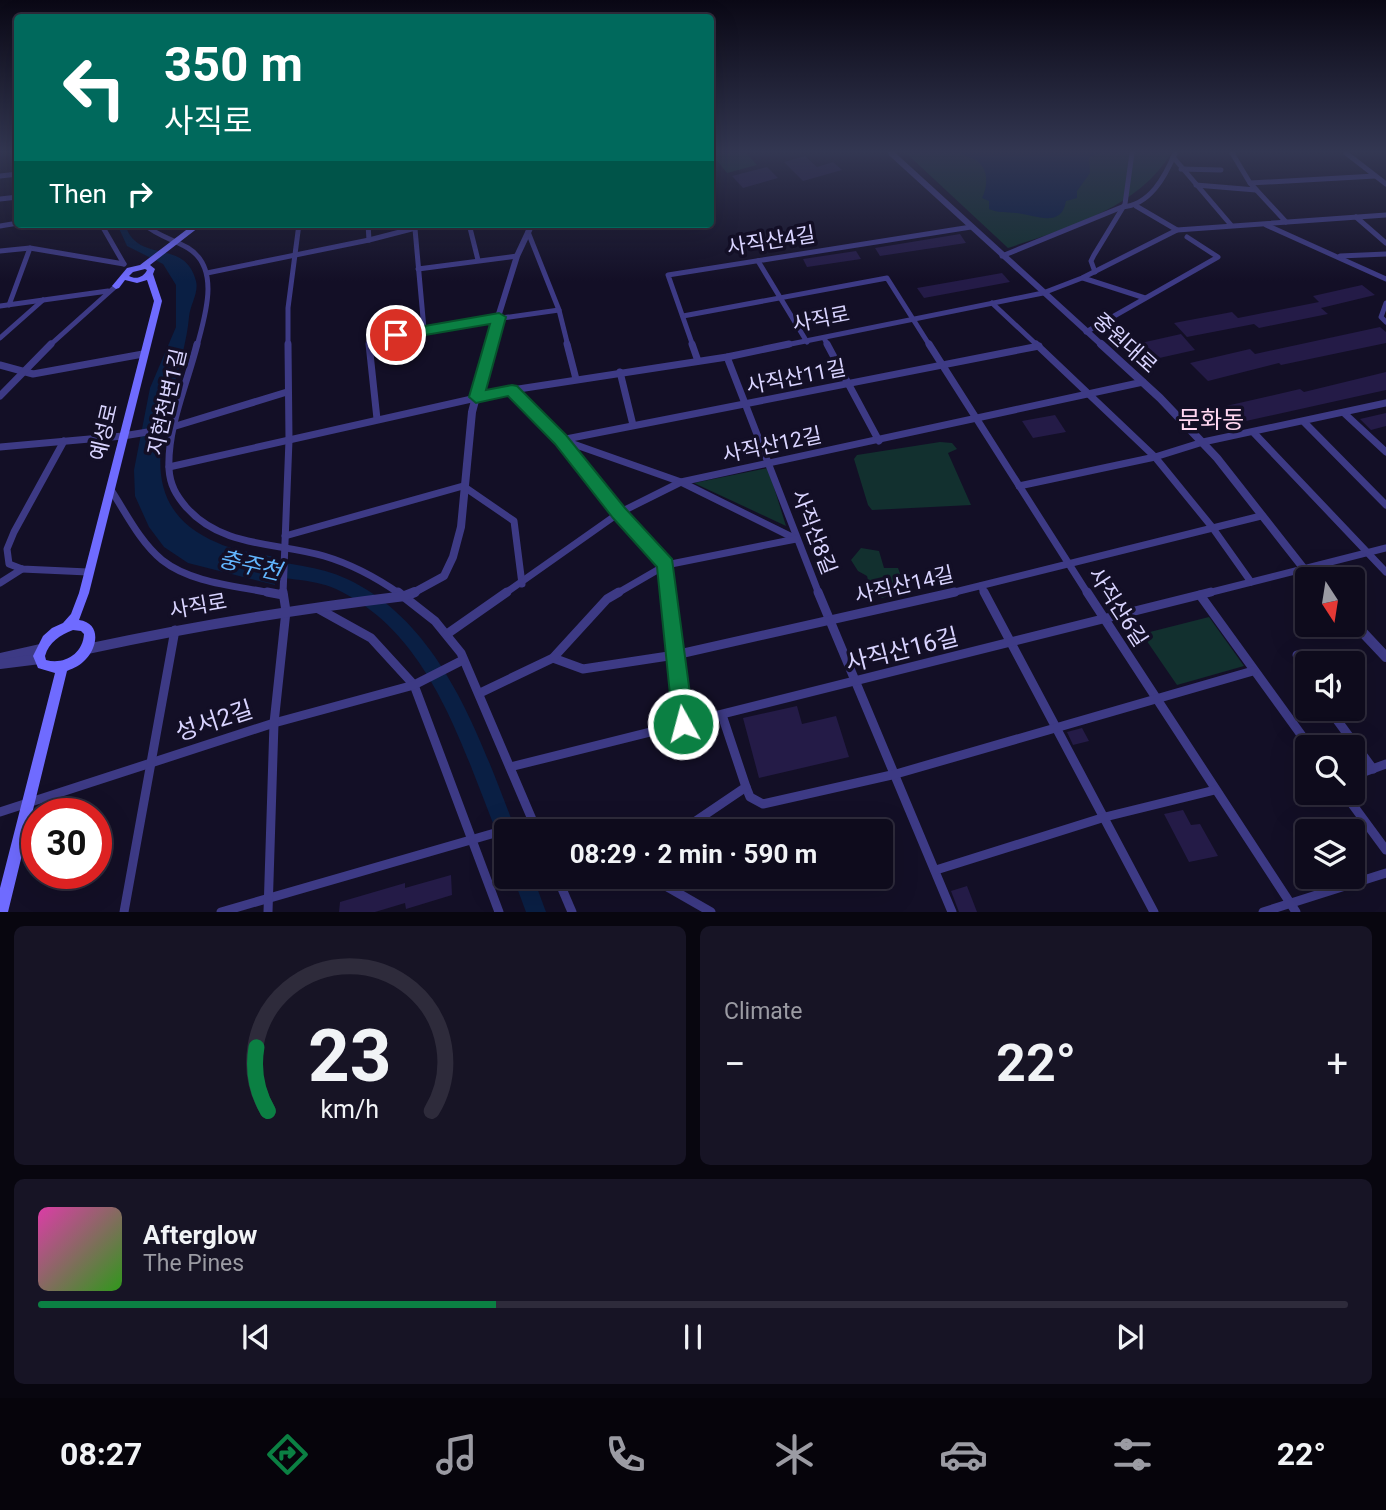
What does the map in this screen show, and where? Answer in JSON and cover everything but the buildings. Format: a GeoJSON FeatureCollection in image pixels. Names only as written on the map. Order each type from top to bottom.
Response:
{"type":"FeatureCollection","features":[{"type":"Feature","properties":{"kind":"main road"},"geometry":{"type":"LineString","coordinates":[[112,289],[129,275],[146,270],[194,228]]}},
{"type":"Feature","properties":{"kind":"main road"},"geometry":{"type":"LineString","coordinates":[[129,275],[146,270]]}},
{"type":"Feature","properties":{"kind":"main road","name":"예성로"},"geometry":{"type":"LineString","coordinates":[[84,593],[158,301],[146,270]]}},
{"type":"Feature","properties":{"kind":"main road"},"geometry":{"type":"LineString","coordinates":[[84,593],[84,626]]}},
{"type":"Feature","properties":{"kind":"main road"},"geometry":{"type":"LineString","coordinates":[[67,627],[88,628],[91,637],[87,649],[76,660],[61,667],[47,667],[41,654],[49,638],[67,627],[75,617],[84,593]]}},
{"type":"Feature","properties":{"kind":"main road"},"geometry":{"type":"LineString","coordinates":[[29,798],[61,667]]}},
{"type":"Feature","properties":{"kind":"main road"},"geometry":{"type":"LineString","coordinates":[[1,912],[21,831]]}},
{"type":"Feature","properties":{"kind":"street","name":"중원대로"},"geometry":{"type":"LineString","coordinates":[[937,196],[1143,382],[1203,442],[1301,567]]}},
{"type":"Feature","properties":{"kind":"street"},"geometry":{"type":"LineString","coordinates":[[1095,272],[1091,261],[1095,251],[1120,215],[1126,196]]}},
{"type":"Feature","properties":{"kind":"street"},"geometry":{"type":"LineString","coordinates":[[1136,206],[1147,196]]}},
{"type":"Feature","properties":{"kind":"street"},"geometry":{"type":"LineString","coordinates":[[1205,196],[1231,225]]}},
{"type":"Feature","properties":{"kind":"street"},"geometry":{"type":"LineString","coordinates":[[1261,196],[1286,222]]}},
{"type":"Feature","properties":{"kind":"street"},"geometry":{"type":"LineString","coordinates":[[1002,256],[1122,207],[1136,206],[1177,230]]}},
{"type":"Feature","properties":{"kind":"street","name":"사직로"},"geometry":{"type":"LineString","coordinates":[[169,467],[476,397],[727,357],[1043,292],[1095,272],[1177,230],[1386,215]]}},
{"type":"Feature","properties":{"kind":"street"},"geometry":{"type":"LineString","coordinates":[[1356,217],[1386,243]]}},
{"type":"Feature","properties":{"kind":"street"},"geometry":{"type":"LineString","coordinates":[[1262,223],[1386,279]]}},
{"type":"Feature","properties":{"kind":"street","name":"사직산4길"},"geometry":{"type":"LineString","coordinates":[[698,361],[668,275],[971,227]]}},
{"type":"Feature","properties":{"kind":"street"},"geometry":{"type":"LineString","coordinates":[[102,228],[129,275]]}},
{"type":"Feature","properties":{"kind":"street"},"geometry":{"type":"LineString","coordinates":[[148,228],[172,245],[196,255],[207,272],[418,228]]}},
{"type":"Feature","properties":{"kind":"street"},"geometry":{"type":"LineString","coordinates":[[268,912],[274,723],[286,611],[283,595],[289,440],[289,309],[298,228]]}},
{"type":"Feature","properties":{"kind":"street"},"geometry":{"type":"LineString","coordinates":[[368,228],[369,240]]}},
{"type":"Feature","properties":{"kind":"street"},"geometry":{"type":"LineString","coordinates":[[469,228],[478,260]]}},
{"type":"Feature","properties":{"kind":"street"},"geometry":{"type":"LineString","coordinates":[[405,596],[444,576],[453,557],[461,527],[463,486],[476,397],[517,256],[530,228]]}},
{"type":"Feature","properties":{"kind":"street"},"geometry":{"type":"LineString","coordinates":[[415,229],[424,329]]}},
{"type":"Feature","properties":{"kind":"street"},"geometry":{"type":"LineString","coordinates":[[528,232],[559,310],[576,379]]}},
{"type":"Feature","properties":{"kind":"street"},"geometry":{"type":"LineString","coordinates":[[1086,332],[1217,257],[1187,237]]}},
{"type":"Feature","properties":{"kind":"street"},"geometry":{"type":"LineString","coordinates":[[0,251],[30,248],[129,275]]}},
{"type":"Feature","properties":{"kind":"street"},"geometry":{"type":"LineString","coordinates":[[9,304],[30,248]]}},
{"type":"Feature","properties":{"kind":"street"},"geometry":{"type":"LineString","coordinates":[[1336,256],[1386,254]]}},
{"type":"Feature","properties":{"kind":"street"},"geometry":{"type":"LineString","coordinates":[[418,269],[517,256]]}},
{"type":"Feature","properties":{"kind":"street"},"geometry":{"type":"LineString","coordinates":[[758,261],[807,342]]}},
{"type":"Feature","properties":{"kind":"street","name":"지현천변1길"},"geometry":{"type":"LineString","coordinates":[[207,272],[207,298],[200,340],[176,425],[169,467],[170,483],[197,521],[223,536],[323,556],[368,573],[405,596],[447,634],[480,693],[532,819]]}},
{"type":"Feature","properties":{"kind":"street","name":"사직산6길"},"geometry":{"type":"LineString","coordinates":[[781,299],[887,278],[1293,908]]}},
{"type":"Feature","properties":{"kind":"street"},"geometry":{"type":"LineString","coordinates":[[1082,278],[1146,298]]}},
{"type":"Feature","properties":{"kind":"street"},"geometry":{"type":"LineString","coordinates":[[0,306],[112,289]]}},
{"type":"Feature","properties":{"kind":"street"},"geometry":{"type":"LineString","coordinates":[[0,396],[112,289]]}},
{"type":"Feature","properties":{"kind":"street"},"geometry":{"type":"LineString","coordinates":[[683,316],[781,299]]}},
{"type":"Feature","properties":{"kind":"street"},"geometry":{"type":"LineString","coordinates":[[0,338],[43,300]]}},
{"type":"Feature","properties":{"kind":"street"},"geometry":{"type":"LineString","coordinates":[[992,303],[1155,457],[1212,527],[1251,582]]}},
{"type":"Feature","properties":{"kind":"street"},"geometry":{"type":"LineString","coordinates":[[1386,303],[1381,317],[1386,322]]}},
{"type":"Feature","properties":{"kind":"street"},"geometry":{"type":"LineString","coordinates":[[377,419],[369,341],[424,329],[559,310]]}},
{"type":"Feature","properties":{"kind":"street"},"geometry":{"type":"LineString","coordinates":[[824,338],[879,441]]}},
{"type":"Feature","properties":{"kind":"street","name":"사직산11길"},"geometry":{"type":"LineString","coordinates":[[561,440],[1039,346]]}},
{"type":"Feature","properties":{"kind":"street"},"geometry":{"type":"LineString","coordinates":[[0,365],[33,374],[143,354]]}},
{"type":"Feature","properties":{"kind":"street","name":"사직산8길"},"geometry":{"type":"LineString","coordinates":[[727,357],[770,464],[796,539],[952,912]]}},
{"type":"Feature","properties":{"kind":"street"},"geometry":{"type":"LineString","coordinates":[[620,372],[633,425]]}},
{"type":"Feature","properties":{"kind":"street","name":"사직산12길"},"geometry":{"type":"LineString","coordinates":[[447,634],[522,584],[619,513],[681,482],[977,421],[1143,382]]}},
{"type":"Feature","properties":{"kind":"street"},"geometry":{"type":"LineString","coordinates":[[512,390],[561,440],[619,513],[666,565],[683,724]]}},
{"type":"Feature","properties":{"kind":"street"},"geometry":{"type":"LineString","coordinates":[[0,446],[123,436],[166,429],[288,393]]}},
{"type":"Feature","properties":{"kind":"street"},"geometry":{"type":"LineString","coordinates":[[1019,486],[1155,457],[1203,442],[1386,403]]}},
{"type":"Feature","properties":{"kind":"street"},"geometry":{"type":"LineString","coordinates":[[1344,413],[1386,452]]}},
{"type":"Feature","properties":{"kind":"street"},"geometry":{"type":"LineString","coordinates":[[1304,422],[1386,505]]}},
{"type":"Feature","properties":{"kind":"street"},"geometry":{"type":"LineString","coordinates":[[1254,433],[1386,572]]}},
{"type":"Feature","properties":{"kind":"street"},"geometry":{"type":"LineString","coordinates":[[561,440],[681,482],[796,539]]}},
{"type":"Feature","properties":{"kind":"street"},"geometry":{"type":"LineString","coordinates":[[64,441],[7,549],[9,564],[22,569],[88,572]]}},
{"type":"Feature","properties":{"kind":"street"},"geometry":{"type":"LineString","coordinates":[[285,536],[463,486]]}},
{"type":"Feature","properties":{"kind":"street"},"geometry":{"type":"LineString","coordinates":[[463,486],[514,521],[522,584]]}},
{"type":"Feature","properties":{"kind":"street"},"geometry":{"type":"LineString","coordinates":[[111,490],[143,540],[165,563],[204,578],[283,595]]}},
{"type":"Feature","properties":{"kind":"street","name":"사직산14길"},"geometry":{"type":"LineString","coordinates":[[553,658],[583,669],[675,655],[981,586],[1261,516]]}},
{"type":"Feature","properties":{"kind":"street"},"geometry":{"type":"LineString","coordinates":[[480,693],[553,658],[607,599],[666,565],[796,539]]}},
{"type":"Feature","properties":{"kind":"street","name":"사직산16길"},"geometry":{"type":"LineString","coordinates":[[1311,567],[1386,548]]}},
{"type":"Feature","properties":{"kind":"street"},"geometry":{"type":"LineString","coordinates":[[0,583],[22,569]]}},
{"type":"Feature","properties":{"kind":"street","name":"사직산16길"},"geometry":{"type":"LineString","coordinates":[[510,767],[1295,571]]}},
{"type":"Feature","properties":{"kind":"street"},"geometry":{"type":"LineString","coordinates":[[981,586],[1154,912]]}},
{"type":"Feature","properties":{"kind":"street"},"geometry":{"type":"LineString","coordinates":[[1200,595],[1301,735]]}},
{"type":"Feature","properties":{"kind":"street","name":"사직로"},"geometry":{"type":"LineString","coordinates":[[87,649],[175,630],[286,611],[405,596]]}},
{"type":"Feature","properties":{"kind":"street"},"geometry":{"type":"LineString","coordinates":[[317,608],[371,639],[414,684],[499,912]]}},
{"type":"Feature","properties":{"kind":"street"},"geometry":{"type":"LineString","coordinates":[[124,912],[175,630]]}},
{"type":"Feature","properties":{"kind":"street"},"geometry":{"type":"LineString","coordinates":[[1365,635],[1386,657]]}},
{"type":"Feature","properties":{"kind":"street"},"geometry":{"type":"LineString","coordinates":[[0,658],[41,654]]}},
{"type":"Feature","properties":{"kind":"street"},"geometry":{"type":"LineString","coordinates":[[0,664],[41,654]]}},
{"type":"Feature","properties":{"kind":"street","name":"성서2길"},"geometry":{"type":"LineString","coordinates":[[44,798],[274,723],[414,684],[463,660]]}},
{"type":"Feature","properties":{"kind":"street"},"geometry":{"type":"LineString","coordinates":[[722,715],[746,787],[751,797],[763,804],[896,774],[1253,671]]}},
{"type":"Feature","properties":{"kind":"street"},"geometry":{"type":"LineString","coordinates":[[1338,721],[1373,769]]}},
{"type":"Feature","properties":{"kind":"street"},"geometry":{"type":"LineString","coordinates":[[1365,772],[1386,764]]}},
{"type":"Feature","properties":{"kind":"street"},"geometry":{"type":"LineString","coordinates":[[699,819],[746,787]]}},
{"type":"Feature","properties":{"kind":"street"},"geometry":{"type":"LineString","coordinates":[[936,870],[1105,817],[1215,790]]}},
{"type":"Feature","properties":{"kind":"street","name":"성서2길"},"geometry":{"type":"LineString","coordinates":[[0,811],[21,805]]}},
{"type":"Feature","properties":{"kind":"street"},"geometry":{"type":"LineString","coordinates":[[1353,805],[1386,849]]}},
{"type":"Feature","properties":{"kind":"street"},"geometry":{"type":"LineString","coordinates":[[221,912],[494,835]]}},
{"type":"Feature","properties":{"kind":"street"},"geometry":{"type":"LineString","coordinates":[[1263,912],[1293,908],[1386,873]]}},
{"type":"Feature","properties":{"kind":"street"},"geometry":{"type":"LineString","coordinates":[[563,889],[572,912]]}},
{"type":"Feature","properties":{"kind":"street"},"geometry":{"type":"LineString","coordinates":[[671,889],[711,912]]}},
{"type":"Feature","properties":{"kind":"green space"},"geometry":{"type":"Polygon","coordinates":[[[952,196],[1129,196],[1076,224],[1008,248],[952,196]]]}},
{"type":"Feature","properties":{"kind":"green space"},"geometry":{"type":"Polygon","coordinates":[[[940,442],[952,443],[957,449],[948,453],[971,505],[872,510],[868,505],[854,459],[857,455],[940,442]]]}},
{"type":"Feature","properties":{"kind":"green space"},"geometry":{"type":"Polygon","coordinates":[[[768,468],[786,526],[694,483],[768,468]]]}},
{"type":"Feature","properties":{"kind":"green space"},"geometry":{"type":"Polygon","coordinates":[[[861,548],[879,551],[884,568],[898,568],[906,590],[882,598],[871,591],[867,576],[858,571],[851,560],[861,548]]]}},
{"type":"Feature","properties":{"kind":"green space"},"geometry":{"type":"Polygon","coordinates":[[[1209,617],[1244,666],[1177,685],[1142,634],[1209,617]]]}},
{"type":"Feature","properties":{"kind":"water"},"geometry":{"type":"Polygon","coordinates":[[[983,196],[1077,196],[1077,198],[1066,201],[1063,210],[1053,218],[999,212],[989,209],[989,201],[982,198],[983,196]]]}},
{"type":"Feature","properties":{"kind":"water"},"geometry":{"type":"Polygon","coordinates":[[[119,228],[127,228],[132,238],[141,245],[182,260],[190,268],[197,286],[162,443],[161,473],[168,500],[186,524],[218,543],[275,557],[275,585],[188,563],[164,547],[149,527],[135,496],[134,470],[150,388],[176,327],[176,285],[163,264],[127,246],[119,228]]]}},
{"type":"Feature","properties":{"kind":"waterway","name":"충주천"},"geometry":{"type":"LineString","coordinates":[[258,566],[311,575],[341,584],[373,602],[401,627],[446,690],[480,763],[501,819]]}},
{"type":"Feature","properties":{"kind":"waterway","name":"충주천"},"geometry":{"type":"LineString","coordinates":[[527,889],[536,912]]}},
{"type":"Feature","properties":{"kind":"district","name":"문화동"},"geometry":{"type":"Point","coordinates":[1211,420]}},
{"type":"Feature","properties":{"kind":"route"},"geometry":{"type":"LineString","coordinates":[[396,335],[499,317],[476,397],[512,390],[561,440],[619,513],[666,565],[683,724]]}}]}
